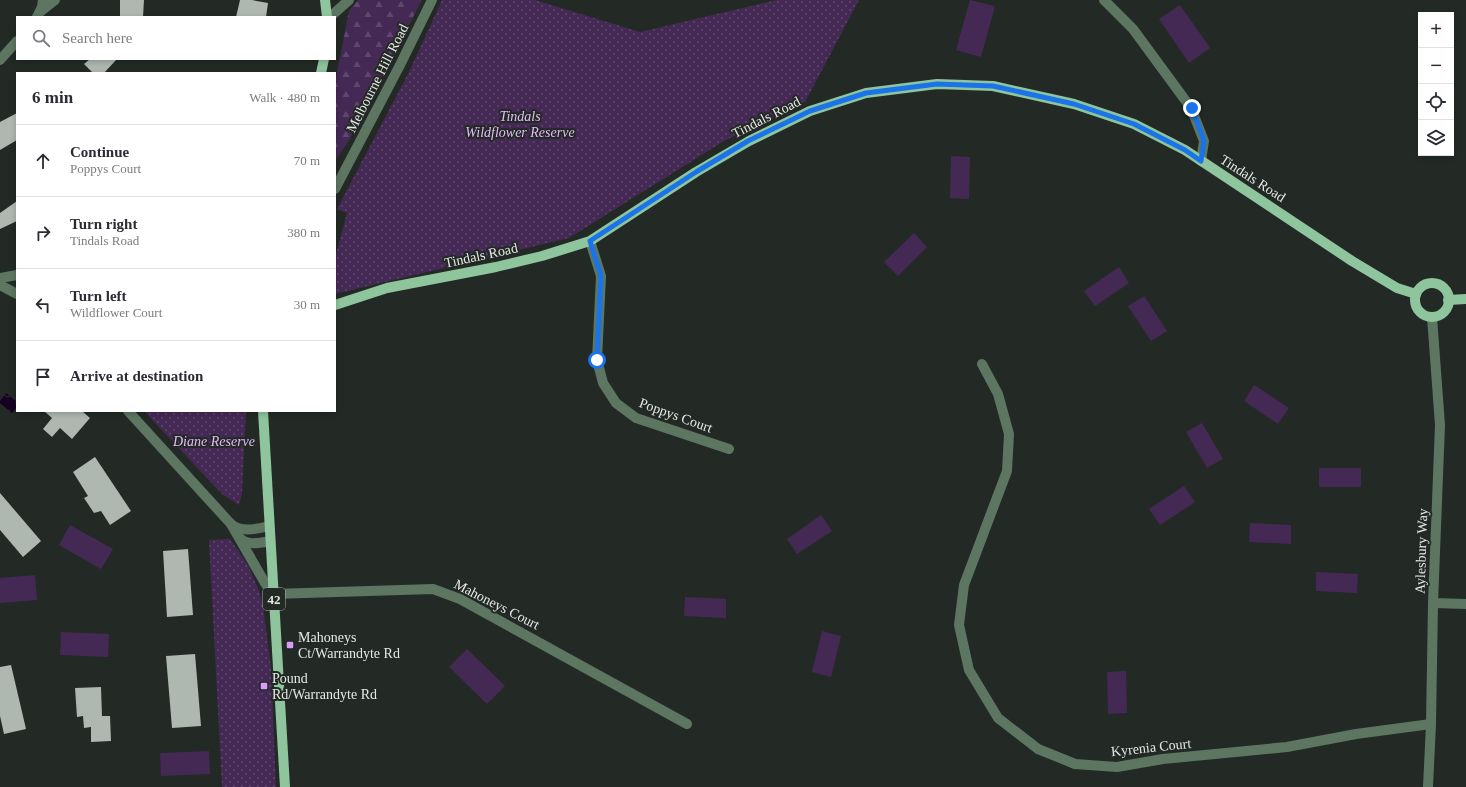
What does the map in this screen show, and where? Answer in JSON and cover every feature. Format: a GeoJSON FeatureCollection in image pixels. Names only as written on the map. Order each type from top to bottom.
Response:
{"type":"FeatureCollection","features":[{"type":"Feature","properties":{"kind":"main road"},"geometry":{"type":"LineString","coordinates":[[326,0],[327,16]]}},
{"type":"Feature","properties":{"kind":"main road"},"geometry":{"type":"LineString","coordinates":[[321,72],[324,60]]}},
{"type":"Feature","properties":{"kind":"main road","name":"Tindals Road"},"geometry":{"type":"LineString","coordinates":[[336,305],[399,285],[496,267],[542,256],[590,241],[696,172],[748,141],[810,111],[866,93],[937,84],[993,86],[1074,104],[1134,124],[1185,150],[1352,261],[1397,288],[1416,294]]}},
{"type":"Feature","properties":{"kind":"main road"},"geometry":{"type":"LineString","coordinates":[[1432,283],[1446,290],[1448,300],[1447,305],[1442,313],[1432,317],[1422,314],[1418,310],[1415,299],[1416,294],[1422,286],[1432,283]]}},
{"type":"Feature","properties":{"kind":"main road","name":"Tindals Road"},"geometry":{"type":"LineString","coordinates":[[336,298],[370,293]]}},
{"type":"Feature","properties":{"kind":"main road"},"geometry":{"type":"LineString","coordinates":[[1448,300],[1466,299]]}},
{"type":"Feature","properties":{"kind":"main road","name":"42"},"geometry":{"type":"LineString","coordinates":[[262,412],[285,787]]}},
{"type":"Feature","properties":{"kind":"street"},"geometry":{"type":"LineString","coordinates":[[39,14],[42,0]]}},
{"type":"Feature","properties":{"kind":"street"},"geometry":{"type":"LineString","coordinates":[[39,14],[55,0]]}},
{"type":"Feature","properties":{"kind":"street"},"geometry":{"type":"LineString","coordinates":[[331,16],[349,0]]}},
{"type":"Feature","properties":{"kind":"street","name":"Melbourne Hill Road"},"geometry":{"type":"LineString","coordinates":[[336,187],[399,67],[432,0]]}},
{"type":"Feature","properties":{"kind":"street"},"geometry":{"type":"LineString","coordinates":[[1104,0],[1133,30],[1192,108],[1204,141],[1201,161]]}},
{"type":"Feature","properties":{"kind":"street"},"geometry":{"type":"LineString","coordinates":[[0,60],[16,42]]}},
{"type":"Feature","properties":{"kind":"street","name":"Poppys Court"},"geometry":{"type":"LineString","coordinates":[[590,241],[601,276],[597,360],[603,383],[616,403],[636,418],[729,449]]}},
{"type":"Feature","properties":{"kind":"street"},"geometry":{"type":"LineString","coordinates":[[0,278],[16,275]]}},
{"type":"Feature","properties":{"kind":"street"},"geometry":{"type":"LineString","coordinates":[[0,285],[16,293]]}},
{"type":"Feature","properties":{"kind":"street","name":"Aylesbury Way"},"geometry":{"type":"LineString","coordinates":[[1428,787],[1440,425],[1432,317]]}},
{"type":"Feature","properties":{"kind":"street","name":"Kyrenia Court"},"geometry":{"type":"LineString","coordinates":[[982,364],[998,394],[1008,434],[1007,471],[964,585],[959,626],[969,670],[998,718],[1004,724],[1038,749],[1075,764],[1117,767],[1163,760],[1287,747],[1356,734],[1431,724]]}},
{"type":"Feature","properties":{"kind":"street"},"geometry":{"type":"LineString","coordinates":[[129,412],[231,524],[265,584],[273,594]]}},
{"type":"Feature","properties":{"kind":"street"},"geometry":{"type":"LineString","coordinates":[[231,524],[238,528],[250,530],[269,526]]}},
{"type":"Feature","properties":{"kind":"street"},"geometry":{"type":"LineString","coordinates":[[239,536],[246,543],[270,541]]}},
{"type":"Feature","properties":{"kind":"street","name":"Mahoneys Court"},"geometry":{"type":"LineString","coordinates":[[273,594],[433,589],[460,599],[687,724]]}},
{"type":"Feature","properties":{"kind":"street"},"geometry":{"type":"LineString","coordinates":[[1433,603],[1466,604]]}},
{"type":"Feature","properties":{"kind":"green space"},"geometry":{"type":"Polygon","coordinates":[[[358,0],[422,0],[348,142],[336,160],[336,78],[349,11],[358,0]]]}},
{"type":"Feature","properties":{"kind":"green space","name":"Tindals Wildflower Reserve"},"geometry":{"type":"Polygon","coordinates":[[[442,0],[535,0],[640,32],[777,0],[859,0],[805,102],[724,141],[569,238],[336,294],[336,254],[347,213],[337,209],[408,74],[442,0]]]}},
{"type":"Feature","properties":{"kind":"green space"},"geometry":{"type":"Polygon","coordinates":[[[970,0],[995,6],[981,57],[956,50],[970,0]]]}},
{"type":"Feature","properties":{"kind":"green space"},"geometry":{"type":"Polygon","coordinates":[[[1180,5],[1210,48],[1189,63],[1159,19],[1180,5]]]}},
{"type":"Feature","properties":{"kind":"green space"},"geometry":{"type":"Polygon","coordinates":[[[951,156],[970,157],[969,199],[950,198],[951,156]]]}},
{"type":"Feature","properties":{"kind":"green space"},"geometry":{"type":"Polygon","coordinates":[[[914,233],[927,247],[898,276],[884,262],[914,233]]]}},
{"type":"Feature","properties":{"kind":"green space"},"geometry":{"type":"Polygon","coordinates":[[[1119,267],[1129,283],[1095,306],[1084,291],[1119,267]]]}},
{"type":"Feature","properties":{"kind":"green space"},"geometry":{"type":"Polygon","coordinates":[[[1144,296],[1167,331],[1151,341],[1128,306],[1144,296]]]}},
{"type":"Feature","properties":{"kind":"green space"},"geometry":{"type":"Polygon","coordinates":[[[1254,385],[1289,408],[1278,424],[1244,401],[1254,385]]]}},
{"type":"Feature","properties":{"kind":"green space","name":"Diane Reserve"},"geometry":{"type":"Polygon","coordinates":[[[145,412],[246,412],[242,493],[239,505],[222,494],[145,412]]]}},
{"type":"Feature","properties":{"kind":"green space"},"geometry":{"type":"Polygon","coordinates":[[[1202,423],[1223,459],[1207,468],[1186,432],[1202,423]]]}},
{"type":"Feature","properties":{"kind":"green space"},"geometry":{"type":"Polygon","coordinates":[[[1319,468],[1361,468],[1361,487],[1319,487],[1319,468]]]}},
{"type":"Feature","properties":{"kind":"green space"},"geometry":{"type":"Polygon","coordinates":[[[1184,486],[1195,502],[1160,525],[1149,509],[1184,486]]]}},
{"type":"Feature","properties":{"kind":"green space"},"geometry":{"type":"Polygon","coordinates":[[[821,515],[832,531],[797,554],[787,539],[821,515]]]}},
{"type":"Feature","properties":{"kind":"green space"},"geometry":{"type":"Polygon","coordinates":[[[1250,523],[1291,525],[1291,544],[1249,542],[1250,523]]]}},
{"type":"Feature","properties":{"kind":"green space"},"geometry":{"type":"Polygon","coordinates":[[[70,525],[113,549],[101,569],[59,545],[70,525]]]}},
{"type":"Feature","properties":{"kind":"green space"},"geometry":{"type":"Polygon","coordinates":[[[230,539],[248,565],[259,591],[263,606],[271,668],[276,787],[222,787],[209,540],[230,539]]]}},
{"type":"Feature","properties":{"kind":"green space"},"geometry":{"type":"Polygon","coordinates":[[[1316,572],[1358,574],[1357,593],[1316,591],[1316,572]]]}},
{"type":"Feature","properties":{"kind":"green space"},"geometry":{"type":"Polygon","coordinates":[[[35,575],[37,600],[0,603],[0,578],[35,575]]]}},
{"type":"Feature","properties":{"kind":"green space"},"geometry":{"type":"Polygon","coordinates":[[[685,597],[726,599],[726,618],[684,616],[685,597]]]}},
{"type":"Feature","properties":{"kind":"green space"},"geometry":{"type":"Polygon","coordinates":[[[822,631],[841,636],[831,677],[812,672],[822,631]]]}},
{"type":"Feature","properties":{"kind":"green space"},"geometry":{"type":"Polygon","coordinates":[[[61,632],[109,634],[108,657],[60,655],[61,632]]]}},
{"type":"Feature","properties":{"kind":"green space"},"geometry":{"type":"Polygon","coordinates":[[[467,649],[505,686],[487,704],[449,667],[467,649]]]}},
{"type":"Feature","properties":{"kind":"green space"},"geometry":{"type":"Polygon","coordinates":[[[1126,671],[1127,713],[1108,714],[1107,672],[1126,671]]]}},
{"type":"Feature","properties":{"kind":"green space"},"geometry":{"type":"Polygon","coordinates":[[[209,751],[210,774],[161,776],[160,753],[209,751]]]}},
{"type":"Feature","properties":{"kind":"water"},"geometry":{"type":"Polygon","coordinates":[[[6,393],[16,401],[16,408],[12,413],[0,403],[6,393]]]}},
{"type":"Feature","properties":{"kind":"building"},"geometry":{"type":"Polygon","coordinates":[[[120,0],[144,0],[143,16],[120,16],[120,0]]]}},
{"type":"Feature","properties":{"kind":"building"},"geometry":{"type":"Polygon","coordinates":[[[240,0],[252,0],[268,3],[266,16],[236,16],[240,0]]]}},
{"type":"Feature","properties":{"kind":"building"},"geometry":{"type":"Polygon","coordinates":[[[89,60],[116,60],[105,72],[92,72],[84,64],[89,60]]]}},
{"type":"Feature","properties":{"kind":"building"},"geometry":{"type":"Polygon","coordinates":[[[16,114],[16,141],[0,150],[0,122],[16,114]]]}},
{"type":"Feature","properties":{"kind":"building"},"geometry":{"type":"Polygon","coordinates":[[[16,202],[16,221],[0,229],[0,213],[16,202]]]}},
{"type":"Feature","properties":{"kind":"building"},"geometry":{"type":"Polygon","coordinates":[[[45,412],[83,412],[90,418],[72,439],[60,428],[52,437],[43,429],[52,418],[45,412]]]}},
{"type":"Feature","properties":{"kind":"building"},"geometry":{"type":"Polygon","coordinates":[[[95,457],[131,511],[110,525],[101,511],[94,513],[84,498],[88,496],[73,472],[95,457]]]}},
{"type":"Feature","properties":{"kind":"building"},"geometry":{"type":"Polygon","coordinates":[[[0,493],[41,541],[23,557],[0,530],[0,493]]]}},
{"type":"Feature","properties":{"kind":"building"},"geometry":{"type":"Polygon","coordinates":[[[188,549],[193,615],[167,617],[163,551],[188,549]]]}},
{"type":"Feature","properties":{"kind":"building"},"geometry":{"type":"Polygon","coordinates":[[[195,654],[201,726],[172,728],[166,656],[195,654]]]}},
{"type":"Feature","properties":{"kind":"building"},"geometry":{"type":"Polygon","coordinates":[[[11,665],[26,729],[4,734],[0,716],[0,667],[11,665]]]}},
{"type":"Feature","properties":{"kind":"building"},"geometry":{"type":"Polygon","coordinates":[[[101,687],[102,716],[110,716],[111,741],[91,742],[91,727],[84,728],[83,716],[77,717],[75,688],[101,687]]]}},
{"type":"Feature","properties":{"kind":"place","name":"Mahoneys Ct/Warrandyte Rd"},"geometry":{"type":"Point","coordinates":[290,645]}},
{"type":"Feature","properties":{"kind":"place","name":"Pound Rd/Warrandyte Rd"},"geometry":{"type":"Point","coordinates":[264,686]}},
{"type":"Feature","properties":{"kind":"route"},"geometry":{"type":"LineString","coordinates":[[597,360],[601,276],[590,241],[696,172],[748,141],[810,111],[866,93],[937,84],[993,86],[1074,104],[1134,124],[1185,150],[1201,161],[1204,141],[1192,108]]}}]}
